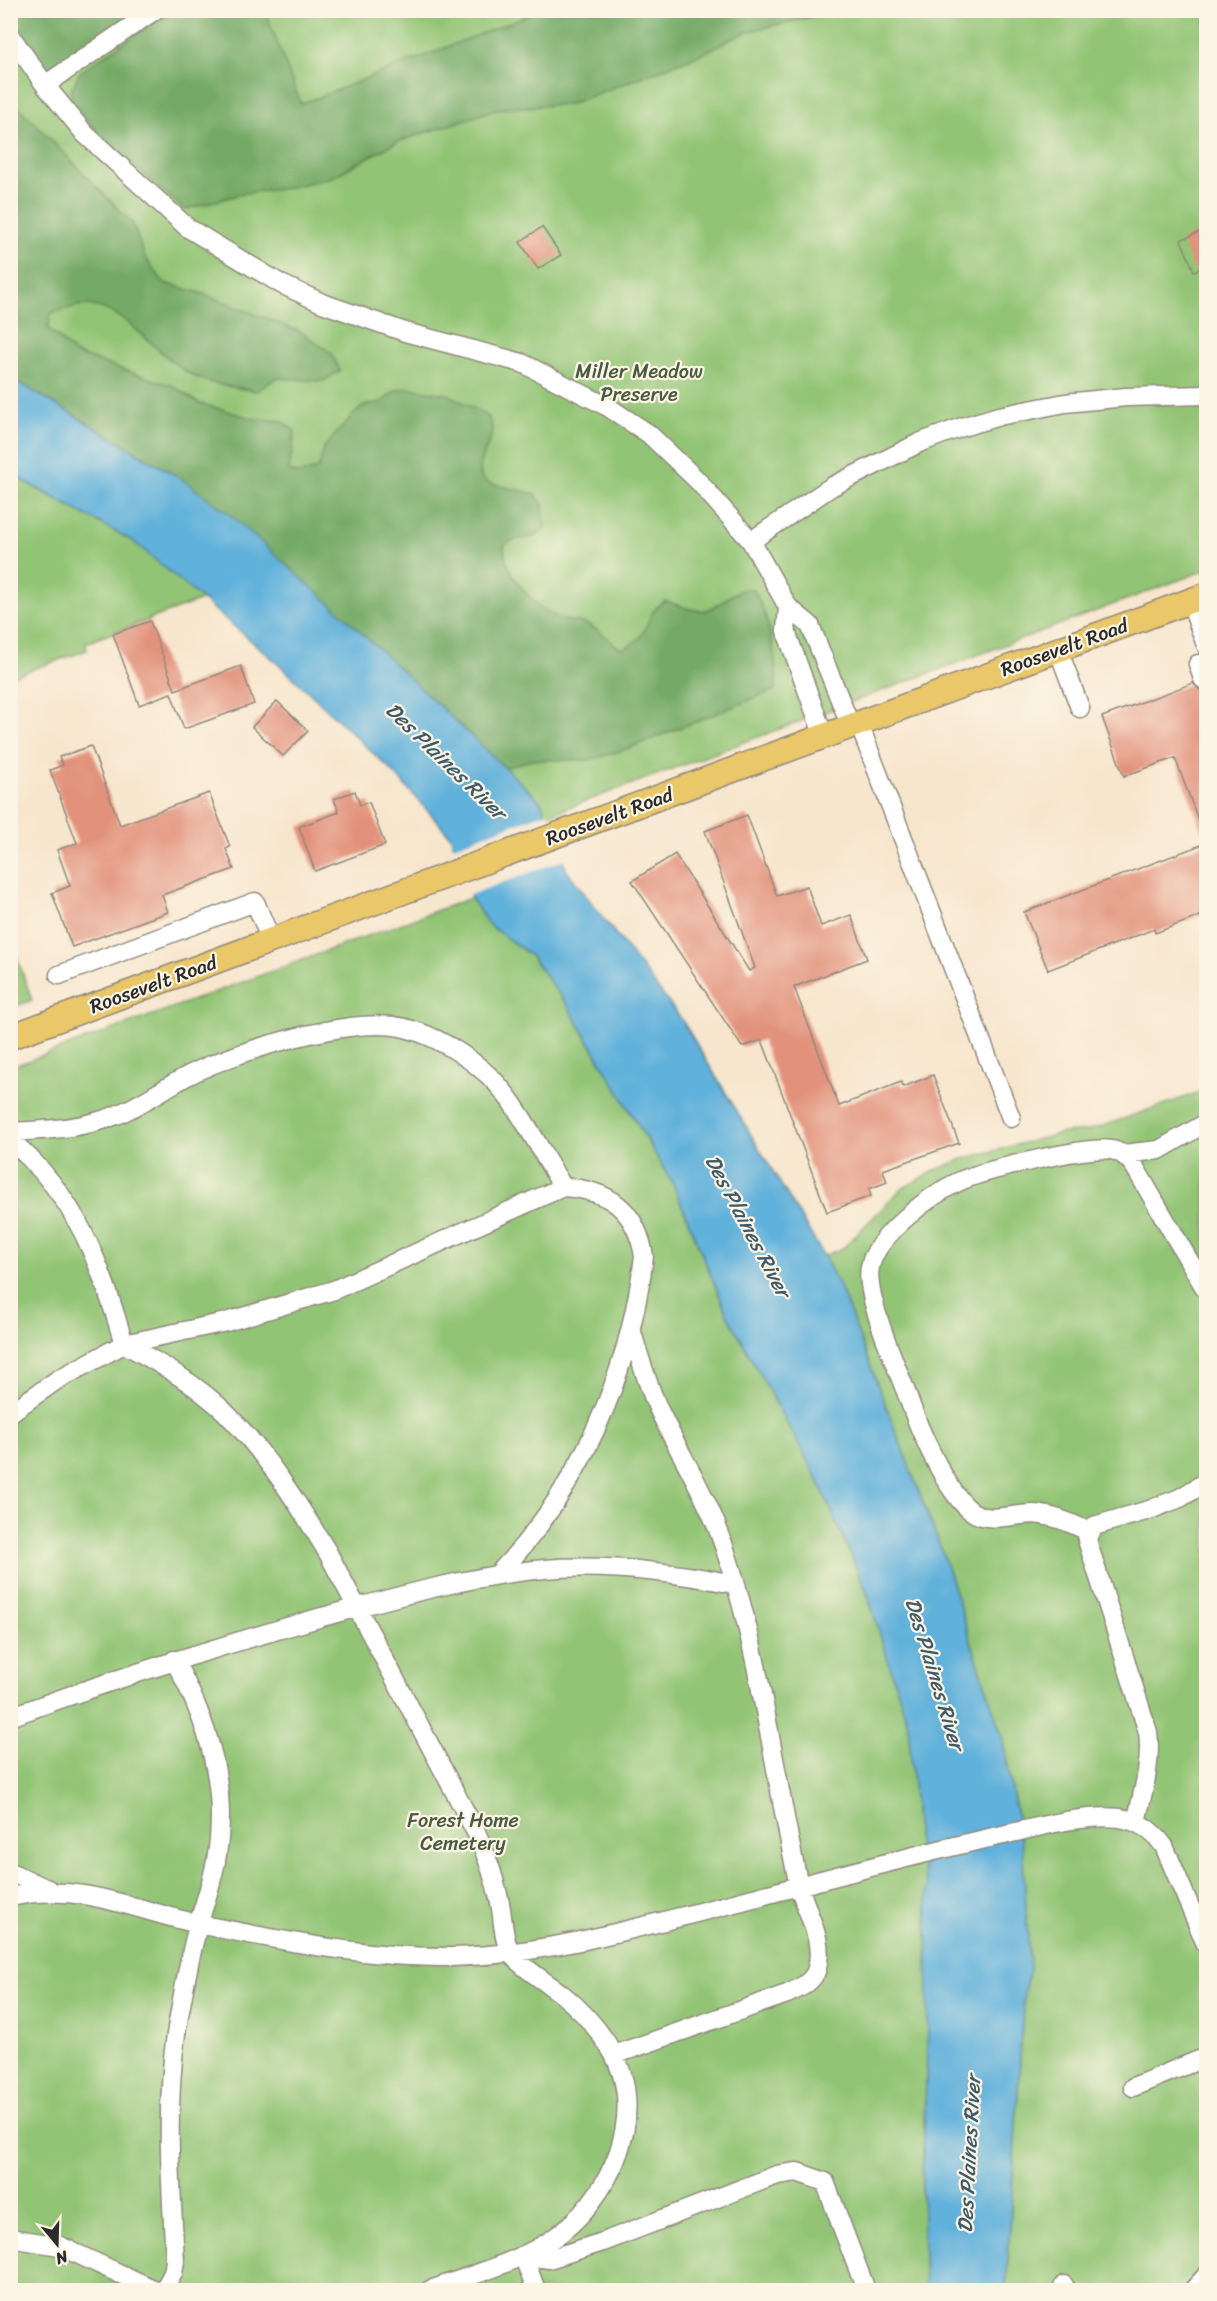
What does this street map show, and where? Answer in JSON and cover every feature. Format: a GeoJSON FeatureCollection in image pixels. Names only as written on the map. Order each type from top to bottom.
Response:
{"type":"FeatureCollection","features":[{"type":"Feature","properties":{"kind":"main road","name":"Roosevelt Road"},"geometry":{"type":"LineString","coordinates":[[10,1036],[1198,598]]}},
{"type":"Feature","properties":{"kind":"lane"},"geometry":{"type":"LineString","coordinates":[[45,85],[156,10]]}},
{"type":"Feature","properties":{"kind":"lane"},"geometry":{"type":"LineString","coordinates":[[10,35],[45,85],[85,134],[188,228],[281,284],[322,303],[396,329],[522,363],[608,407],[649,434],[698,481],[751,541],[788,607],[810,625],[855,725],[1011,1118]]}},
{"type":"Feature","properties":{"kind":"lane"},"geometry":{"type":"LineString","coordinates":[[751,541],[831,487],[919,443],[962,427],[999,416],[1065,403],[1126,397],[1206,395]]}},
{"type":"Feature","properties":{"kind":"lane"},"geometry":{"type":"LineString","coordinates":[[1198,598],[1206,645]]}},
{"type":"Feature","properties":{"kind":"lane"},"geometry":{"type":"LineString","coordinates":[[788,607],[786,632],[824,737]]}},
{"type":"Feature","properties":{"kind":"lane"},"geometry":{"type":"LineString","coordinates":[[1058,649],[1080,708]]}},
{"type":"Feature","properties":{"kind":"lane"},"geometry":{"type":"LineString","coordinates":[[59,975],[255,902],[271,940]]}},
{"type":"Feature","properties":{"kind":"lane"},"geometry":{"type":"LineString","coordinates":[[10,1132],[96,1123],[116,1116],[190,1074],[224,1060],[325,1032],[385,1025],[433,1037],[487,1074],[503,1091],[563,1187]]}},
{"type":"Feature","properties":{"kind":"lane"},"geometry":{"type":"LineString","coordinates":[[1123,1154],[1159,1150],[1206,1123]]}},
{"type":"Feature","properties":{"kind":"lane"},"geometry":{"type":"LineString","coordinates":[[10,1140],[41,1168],[74,1213],[91,1243],[103,1271],[124,1344],[175,1372],[223,1410],[301,1507],[484,1850],[493,1873],[510,1953],[579,2009],[614,2055],[622,2075],[627,2112],[626,2133],[610,2173],[584,2213],[548,2242],[523,2255],[430,2290]]}},
{"type":"Feature","properties":{"kind":"lane"},"geometry":{"type":"LineString","coordinates":[[1089,1532],[1071,1523],[1035,1514],[983,1516],[972,1511],[957,1497],[915,1417],[871,1292],[869,1267],[876,1250],[896,1227],[927,1200],[960,1181],[998,1169],[1095,1149],[1112,1150],[1123,1154],[1133,1164],[1206,1290]]}},
{"type":"Feature","properties":{"kind":"lane"},"geometry":{"type":"LineString","coordinates":[[10,1413],[57,1380],[124,1344],[226,1322],[334,1290],[563,1187],[583,1188],[603,1194],[621,1207],[634,1225],[644,1256],[620,1371],[586,1452],[546,1517],[524,1547],[498,1574]]}},
{"type":"Feature","properties":{"kind":"lane"},"geometry":{"type":"LineString","coordinates":[[614,2055],[787,1994],[810,1980],[817,1970],[818,1938],[798,1884],[758,1675],[734,1584],[709,1505],[658,1409],[630,1325]]}},
{"type":"Feature","properties":{"kind":"lane"},"geometry":{"type":"LineString","coordinates":[[1136,1822],[1148,1766],[1150,1749],[1148,1732],[1087,1540],[1089,1532],[1102,1522],[1149,1510],[1180,1498],[1206,1482]]}},
{"type":"Feature","properties":{"kind":"lane"},"geometry":{"type":"LineString","coordinates":[[10,1717],[113,1679],[174,1660],[356,1608],[498,1574],[547,1569],[619,1569],[675,1573],[734,1584]]}},
{"type":"Feature","properties":{"kind":"lane"},"geometry":{"type":"LineString","coordinates":[[164,2290],[173,2272],[175,2261],[168,2147],[170,2091],[176,2033],[199,1924],[216,1860],[219,1787],[204,1719],[174,1660]]}},
{"type":"Feature","properties":{"kind":"lane"},"geometry":{"type":"LineString","coordinates":[[10,1898],[52,1891],[95,1896],[199,1924],[343,1950],[450,1957],[510,1953],[616,1933],[895,1859],[1049,1826],[1098,1818],[1120,1818],[1136,1822],[1155,1833],[1164,1846],[1201,1914],[1206,1944]]}},
{"type":"Feature","properties":{"kind":"lane"},"geometry":{"type":"LineString","coordinates":[[10,1872],[52,1891]]}},
{"type":"Feature","properties":{"kind":"lane"},"geometry":{"type":"LineString","coordinates":[[1133,2087],[1206,2057]]}},
{"type":"Feature","properties":{"kind":"lane"},"geometry":{"type":"LineString","coordinates":[[523,2255],[549,2259],[603,2242],[777,2175],[797,2172],[825,2182],[866,2290]]}},
{"type":"Feature","properties":{"kind":"lane"},"geometry":{"type":"LineString","coordinates":[[10,2238],[60,2246],[155,2290]]}},
{"type":"Feature","properties":{"kind":"lane"},"geometry":{"type":"LineString","coordinates":[[523,2255],[536,2290]]}},
{"type":"Feature","properties":{"kind":"lane"},"geometry":{"type":"LineString","coordinates":[[1193,2290],[1206,2276]]}},
{"type":"Feature","properties":{"kind":"green space"},"geometry":{"type":"Polygon","coordinates":[[[10,11],[144,11],[69,61],[47,67],[18,36],[10,11]]]}},
{"type":"Feature","properties":{"kind":"green space","name":"Miller Meadow Preserve"},"geometry":{"type":"Polygon","coordinates":[[[11,11],[1206,11],[1206,570],[549,815],[545,813],[541,802],[505,768],[180,478],[11,378],[11,11]]]}},
{"type":"Feature","properties":{"kind":"green space"},"geometry":{"type":"Polygon","coordinates":[[[180,11],[265,11],[301,104],[539,11],[838,11],[746,32],[699,55],[570,104],[497,109],[397,142],[330,178],[282,189],[244,193],[184,210],[99,134],[72,102],[71,90],[80,72],[156,21],[180,11]]]}},
{"type":"Feature","properties":{"kind":"green space"},"geometry":{"type":"Polygon","coordinates":[[[10,98],[133,224],[144,256],[164,283],[201,293],[301,332],[331,353],[340,371],[323,381],[276,378],[257,391],[214,383],[198,378],[177,365],[129,323],[116,315],[102,308],[87,305],[51,313],[48,328],[76,354],[173,386],[199,403],[251,418],[282,421],[295,431],[289,471],[299,474],[318,469],[324,447],[365,405],[382,402],[396,390],[408,388],[448,394],[489,417],[493,432],[480,463],[481,477],[488,483],[536,494],[543,506],[545,528],[534,536],[513,541],[504,546],[509,568],[530,598],[559,618],[591,626],[621,649],[638,639],[652,613],[665,601],[701,611],[718,605],[740,590],[753,589],[763,610],[771,638],[776,667],[775,690],[627,749],[589,760],[530,760],[505,768],[437,703],[180,478],[11,378],[10,98]]]}},
{"type":"Feature","properties":{"kind":"green space"},"geometry":{"type":"Polygon","coordinates":[[[10,474],[133,541],[204,599],[85,643],[87,650],[11,677],[10,474]]]}},
{"type":"Feature","properties":{"kind":"green space","name":"Forest Home Cemetery"},"geometry":{"type":"Polygon","coordinates":[[[471,898],[488,924],[531,956],[568,1006],[673,1184],[727,1314],[817,1478],[867,1592],[908,1724],[918,1843],[927,1885],[928,2030],[922,2184],[925,2290],[11,2290],[11,1067],[471,898]]]}},
{"type":"Feature","properties":{"kind":"green space"},"geometry":{"type":"Polygon","coordinates":[[[11,941],[32,1000],[10,1008],[11,941]]]}},
{"type":"Feature","properties":{"kind":"green space"},"geometry":{"type":"Polygon","coordinates":[[[1206,1090],[1206,2290],[1006,2290],[1024,1991],[1030,1969],[1018,1821],[1002,1736],[941,1549],[842,1292],[824,1256],[843,1248],[901,1189],[938,1169],[963,1159],[1062,1133],[1088,1131],[1206,1090]]]}},
{"type":"Feature","properties":{"kind":"water","name":"Des Plaines River"},"geometry":{"type":"Polygon","coordinates":[[[11,378],[180,478],[228,513],[344,616],[541,802],[567,871],[682,1020],[824,1256],[842,1292],[941,1549],[1002,1736],[1022,1844],[1030,1969],[1024,1991],[1006,2290],[925,2290],[922,2184],[928,2030],[927,1885],[918,1844],[908,1724],[867,1592],[817,1478],[727,1314],[673,1184],[568,1006],[531,956],[488,924],[471,898],[451,837],[393,772],[281,666],[133,541],[11,474],[11,378]]]}},
{"type":"Feature","properties":{"kind":"pier"},"geometry":{"type":"Polygon","coordinates":[[[548,812],[566,859],[467,896],[451,847],[548,812]]]}},
{"type":"Feature","properties":{"kind":"building"},"geometry":{"type":"Polygon","coordinates":[[[542,227],[561,255],[538,269],[520,242],[542,227]]]}},
{"type":"Feature","properties":{"kind":"building"},"geometry":{"type":"Polygon","coordinates":[[[1206,229],[1206,266],[1194,271],[1181,240],[1206,229]]]}},
{"type":"Feature","properties":{"kind":"building"},"geometry":{"type":"Polygon","coordinates":[[[150,621],[175,690],[241,666],[254,704],[184,729],[171,693],[139,705],[113,634],[150,621]]]}},
{"type":"Feature","properties":{"kind":"building"},"geometry":{"type":"Polygon","coordinates":[[[1193,683],[1200,690],[1206,690],[1205,838],[1175,758],[1124,776],[1102,717],[1193,683]]]}},
{"type":"Feature","properties":{"kind":"building"},"geometry":{"type":"Polygon","coordinates":[[[277,701],[308,731],[283,756],[252,727],[277,701]]]}},
{"type":"Feature","properties":{"kind":"building"},"geometry":{"type":"Polygon","coordinates":[[[91,746],[120,825],[209,793],[230,847],[226,849],[234,869],[162,895],[168,912],[72,947],[52,893],[70,886],[57,850],[77,843],[50,770],[63,765],[59,757],[91,746]]]}},
{"type":"Feature","properties":{"kind":"building"},"geometry":{"type":"Polygon","coordinates":[[[355,791],[360,805],[369,802],[385,845],[315,871],[299,827],[339,812],[334,799],[355,791]]]}},
{"type":"Feature","properties":{"kind":"building"},"geometry":{"type":"Polygon","coordinates":[[[747,815],[777,896],[807,886],[821,926],[851,915],[867,959],[794,987],[839,1106],[901,1082],[903,1087],[933,1075],[959,1143],[883,1170],[887,1182],[869,1189],[871,1196],[827,1212],[762,1040],[742,1047],[632,881],[675,854],[749,971],[755,968],[705,831],[747,815]]]}},
{"type":"Feature","properties":{"kind":"building"},"geometry":{"type":"Polygon","coordinates":[[[1206,843],[1206,914],[1155,933],[1154,929],[1048,970],[1024,912],[1206,843]]]}}]}
